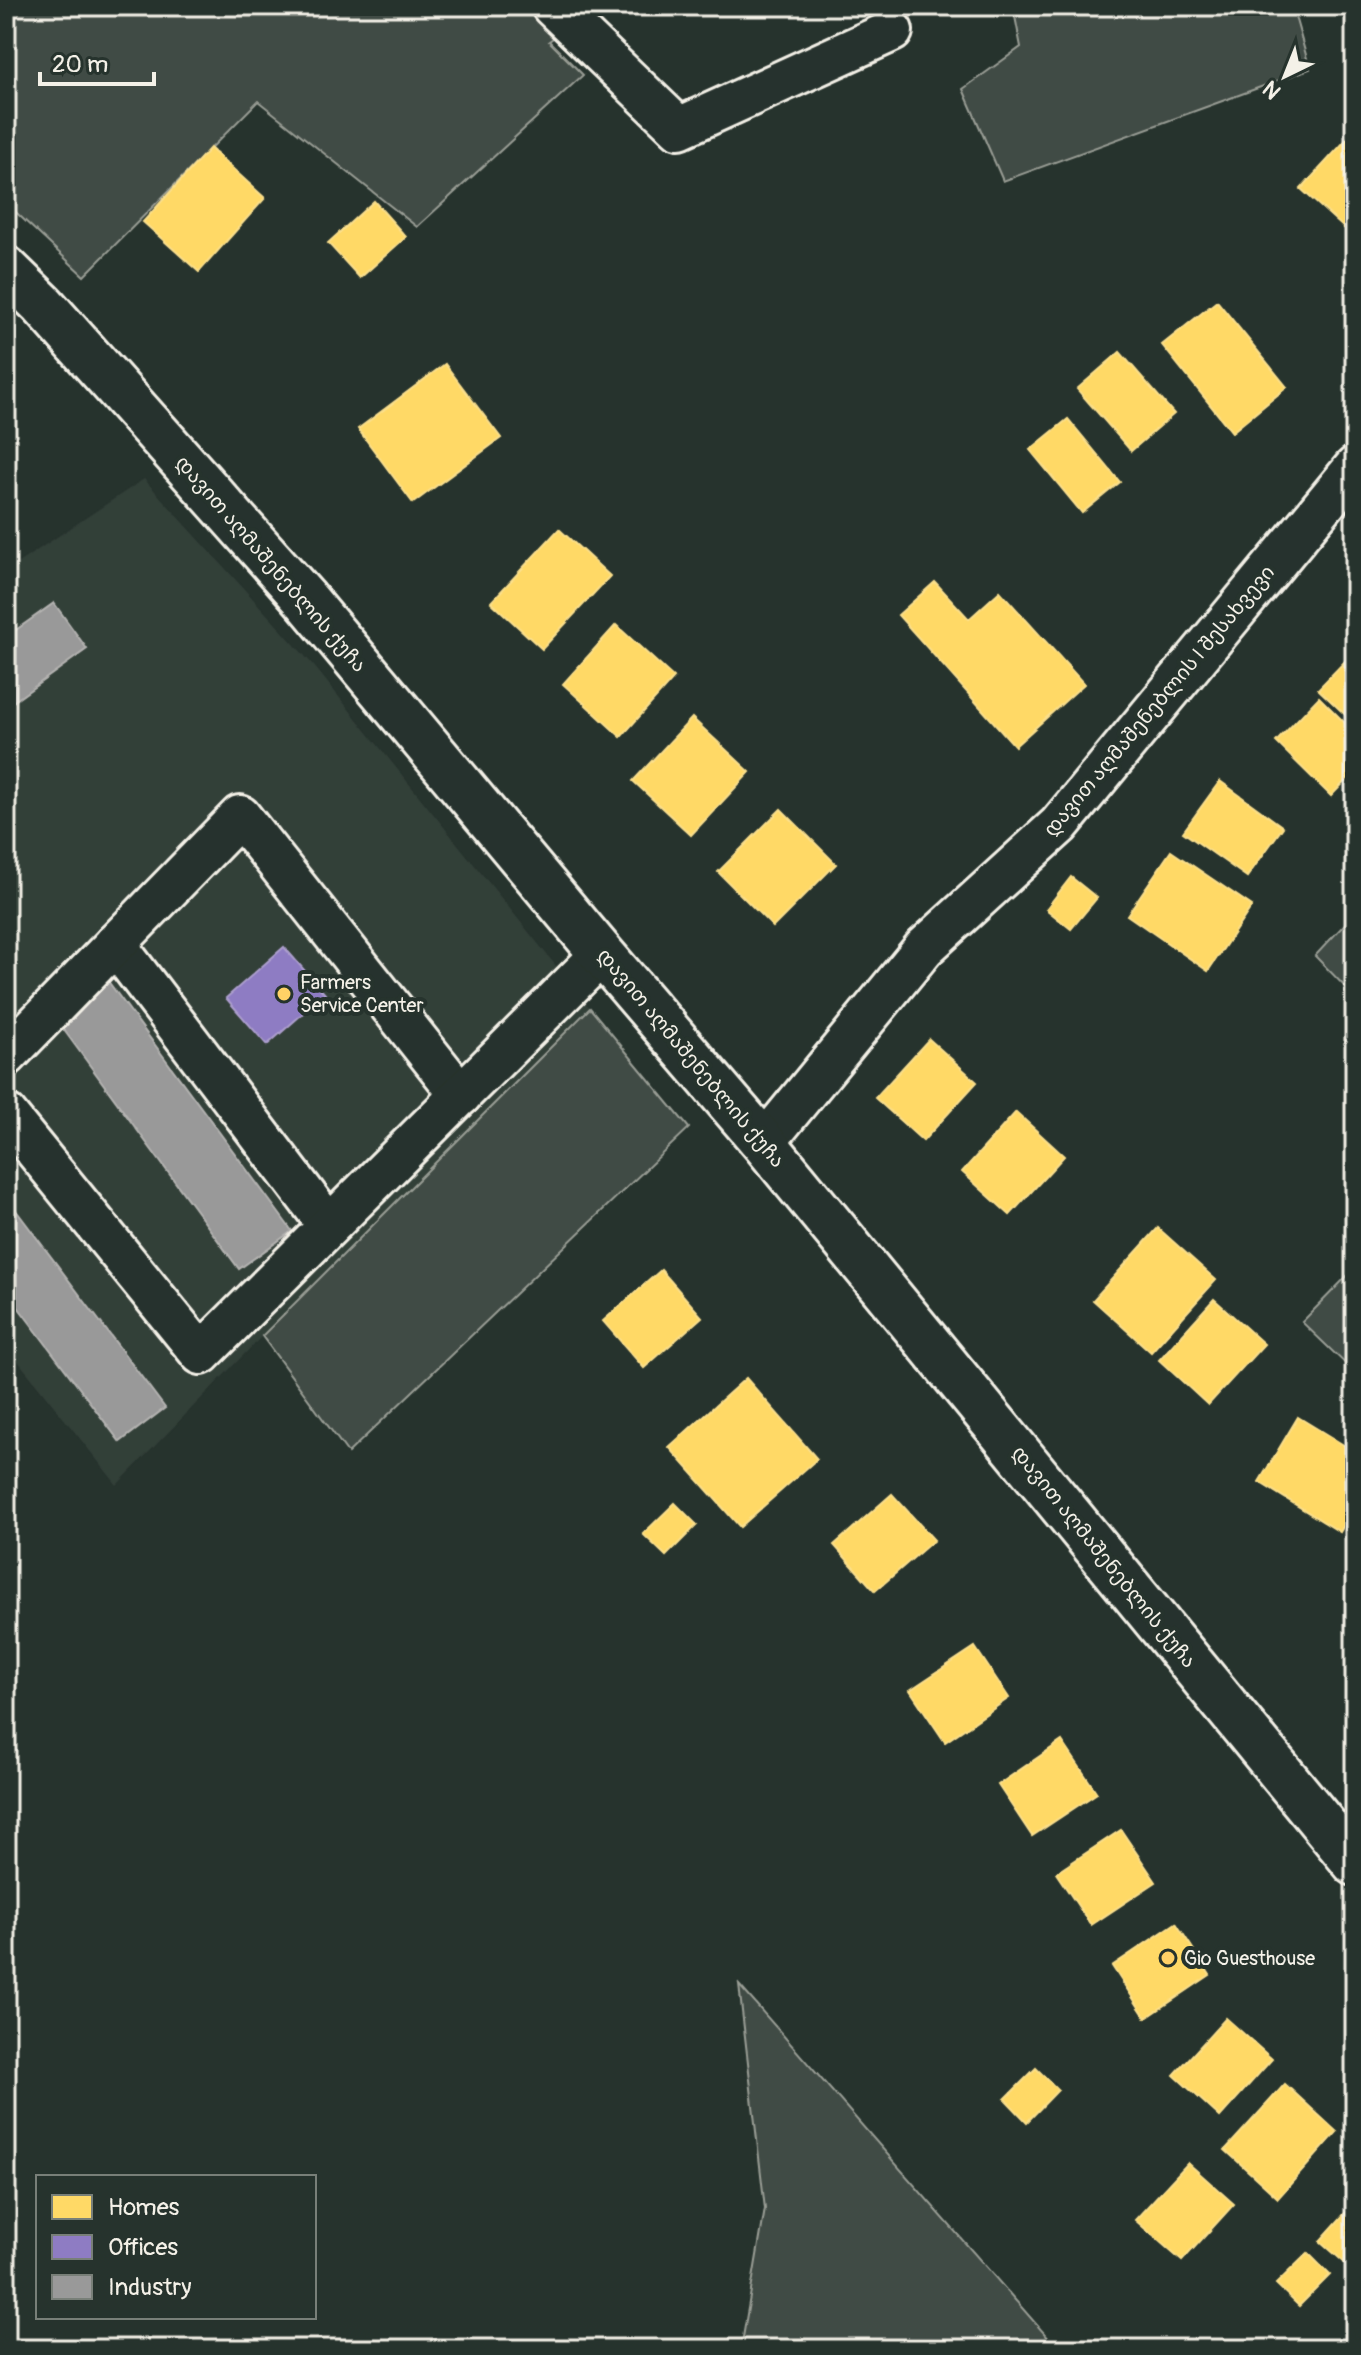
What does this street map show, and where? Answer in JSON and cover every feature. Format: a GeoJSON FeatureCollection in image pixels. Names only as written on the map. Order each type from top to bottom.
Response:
{"type":"FeatureCollection","features":[{"type":"Feature","properties":{"kind":"main road","name":"დავით აღმაშენებლის ქუჩა"},"geometry":{"type":"LineString","coordinates":[[6,269],[43,305],[306,600],[764,1143],[1355,1863]]}},
{"type":"Feature","properties":{"kind":"street"},"geometry":{"type":"LineString","coordinates":[[552,6],[679,128],[892,31]]}},
{"type":"Feature","properties":{"kind":"street","name":"დავით აღმაშენებლის I შესახვევი"},"geometry":{"type":"LineString","coordinates":[[764,1143],[924,948],[1059,825],[1355,467]]}},
{"type":"Feature","properties":{"kind":"street"},"geometry":{"type":"LineString","coordinates":[[6,1056],[240,816],[461,1095]]}},
{"type":"Feature","properties":{"kind":"street"},"geometry":{"type":"LineString","coordinates":[[115,944],[329,1226]]}},
{"type":"Feature","properties":{"kind":"street"},"geometry":{"type":"LineString","coordinates":[[6,1114],[201,1354],[602,954]]}},
{"type":"Feature","properties":{"kind":"shaded area"},"geometry":{"type":"Polygon","coordinates":[[[13,6],[597,6],[549,41],[583,75],[417,227],[258,101],[84,276],[6,203],[6,14],[13,6]]]}},
{"type":"Feature","properties":{"kind":"shaded area"},"geometry":{"type":"Polygon","coordinates":[[[1013,6],[1292,6],[1310,69],[1003,181],[963,89],[1021,47],[1013,6]]]}},
{"type":"Feature","properties":{"kind":"shaded area"},"geometry":{"type":"Polygon","coordinates":[[[144,479],[314,666],[590,1008],[117,1485],[6,1346],[6,571],[144,479]]]}},
{"type":"Feature","properties":{"kind":"shaded area"},"geometry":{"type":"Polygon","coordinates":[[[1355,913],[1355,997],[1315,956],[1355,913]]]}},
{"type":"Feature","properties":{"kind":"shaded area"},"geometry":{"type":"Polygon","coordinates":[[[590,1008],[689,1128],[348,1453],[262,1336],[590,1008]]]}},
{"type":"Feature","properties":{"kind":"shaded area"},"geometry":{"type":"Polygon","coordinates":[[[1355,1268],[1355,1373],[1302,1322],[1355,1268]]]}},
{"type":"Feature","properties":{"kind":"shaded area"},"geometry":{"type":"Polygon","coordinates":[[[739,1985],[1058,2349],[741,2349],[765,2209],[739,1985]]]}},
{"type":"Feature","properties":{"kind":"building: Homes"},"geometry":{"type":"Polygon","coordinates":[[[1355,130],[1355,238],[1301,189],[1355,130]]]}},
{"type":"Feature","properties":{"kind":"building: Homes"},"geometry":{"type":"Polygon","coordinates":[[[210,148],[265,198],[199,272],[143,222],[210,148]]]}},
{"type":"Feature","properties":{"kind":"building: Homes"},"geometry":{"type":"Polygon","coordinates":[[[374,201],[406,237],[360,278],[328,243],[374,201]]]}},
{"type":"Feature","properties":{"kind":"building: Homes"},"geometry":{"type":"Polygon","coordinates":[[[1217,301],[1287,387],[1232,432],[1162,345],[1217,301]]]}},
{"type":"Feature","properties":{"kind":"building: Homes"},"geometry":{"type":"Polygon","coordinates":[[[1120,352],[1174,414],[1131,451],[1077,389],[1120,352]]]}},
{"type":"Feature","properties":{"kind":"building: Homes"},"geometry":{"type":"Polygon","coordinates":[[[445,364],[501,438],[413,503],[358,429],[445,364]]]}},
{"type":"Feature","properties":{"kind":"building: Homes"},"geometry":{"type":"Polygon","coordinates":[[[1068,419],[1120,482],[1082,513],[1030,450],[1068,419]]]}},
{"type":"Feature","properties":{"kind":"building: Homes"},"geometry":{"type":"Polygon","coordinates":[[[559,529],[610,576],[542,649],[491,602],[559,529]]]}},
{"type":"Feature","properties":{"kind":"building: Homes"},"geometry":{"type":"Polygon","coordinates":[[[935,582],[969,619],[1000,591],[1084,684],[1015,746],[898,615],[935,582]]]}},
{"type":"Feature","properties":{"kind":"building: Homes"},"geometry":{"type":"Polygon","coordinates":[[[616,625],[674,678],[621,737],[563,684],[616,625]]]}},
{"type":"Feature","properties":{"kind":"building: Homes"},"geometry":{"type":"Polygon","coordinates":[[[1355,651],[1355,724],[1318,689],[1355,651]]]}},
{"type":"Feature","properties":{"kind":"building: Homes"},"geometry":{"type":"Polygon","coordinates":[[[1319,697],[1355,733],[1355,771],[1331,796],[1276,742],[1319,697]]]}},
{"type":"Feature","properties":{"kind":"building: Homes"},"geometry":{"type":"Polygon","coordinates":[[[692,718],[750,772],[691,835],[633,781],[692,718]]]}},
{"type":"Feature","properties":{"kind":"building: Homes"},"geometry":{"type":"Polygon","coordinates":[[[1220,781],[1283,827],[1247,877],[1183,832],[1220,781]]]}},
{"type":"Feature","properties":{"kind":"building: Homes"},"geometry":{"type":"Polygon","coordinates":[[[781,809],[836,864],[773,927],[718,872],[781,809]]]}},
{"type":"Feature","properties":{"kind":"building: Homes"},"geometry":{"type":"Polygon","coordinates":[[[1171,851],[1252,906],[1208,971],[1127,915],[1171,851]]]}},
{"type":"Feature","properties":{"kind":"building: Homes"},"geometry":{"type":"Polygon","coordinates":[[[1071,877],[1097,898],[1071,929],[1046,909],[1071,877]]]}},
{"type":"Feature","properties":{"kind":"building: Homes"},"geometry":{"type":"Polygon","coordinates":[[[929,1039],[977,1082],[923,1141],[875,1098],[929,1039]]]}},
{"type":"Feature","properties":{"kind":"building: Homes"},"geometry":{"type":"Polygon","coordinates":[[[1016,1112],[1064,1156],[1010,1215],[962,1172],[1016,1112]]]}},
{"type":"Feature","properties":{"kind":"building: Homes"},"geometry":{"type":"Polygon","coordinates":[[[1158,1228],[1216,1280],[1151,1352],[1093,1300],[1158,1228]]]}},
{"type":"Feature","properties":{"kind":"building: Homes"},"geometry":{"type":"Polygon","coordinates":[[[661,1270],[702,1317],[644,1368],[603,1321],[661,1270]]]}},
{"type":"Feature","properties":{"kind":"building: Homes"},"geometry":{"type":"Polygon","coordinates":[[[1214,1299],[1264,1344],[1208,1405],[1159,1360],[1214,1299]]]}},
{"type":"Feature","properties":{"kind":"building: Homes"},"geometry":{"type":"Polygon","coordinates":[[[746,1378],[817,1459],[740,1527],[669,1447],[746,1378]]]}},
{"type":"Feature","properties":{"kind":"building: Homes"},"geometry":{"type":"Polygon","coordinates":[[[1298,1417],[1355,1452],[1355,1507],[1340,1532],[1259,1482],[1298,1417]]]}},
{"type":"Feature","properties":{"kind":"building: Homes"},"geometry":{"type":"Polygon","coordinates":[[[892,1494],[934,1540],[875,1591],[834,1545],[892,1494]]]}},
{"type":"Feature","properties":{"kind":"building: Homes"},"geometry":{"type":"Polygon","coordinates":[[[675,1503],[697,1525],[666,1556],[643,1534],[675,1503]]]}},
{"type":"Feature","properties":{"kind":"building: Homes"},"geometry":{"type":"Polygon","coordinates":[[[975,1647],[1009,1698],[945,1742],[910,1690],[975,1647]]]}},
{"type":"Feature","properties":{"kind":"building: Homes"},"geometry":{"type":"Polygon","coordinates":[[[1062,1741],[1097,1793],[1032,1836],[998,1785],[1062,1741]]]}},
{"type":"Feature","properties":{"kind":"building: Homes"},"geometry":{"type":"Polygon","coordinates":[[[1121,1830],[1156,1882],[1091,1925],[1056,1873],[1121,1830]]]}},
{"type":"Feature","properties":{"kind":"building: Homes"},"geometry":{"type":"Polygon","coordinates":[[[1176,1923],[1210,1975],[1146,2018],[1112,1966],[1176,1923]]]}},
{"type":"Feature","properties":{"kind":"building: Homes"},"geometry":{"type":"Polygon","coordinates":[[[1226,2018],[1272,2059],[1220,2117],[1174,2075],[1226,2018]]]}},
{"type":"Feature","properties":{"kind":"building: Homes"},"geometry":{"type":"Polygon","coordinates":[[[1036,2068],[1058,2090],[1027,2122],[1005,2099],[1036,2068]]]}},
{"type":"Feature","properties":{"kind":"building: Homes"},"geometry":{"type":"Polygon","coordinates":[[[1285,2084],[1337,2132],[1278,2198],[1225,2150],[1285,2084]]]}},
{"type":"Feature","properties":{"kind":"building: Homes"},"geometry":{"type":"Polygon","coordinates":[[[1188,2163],[1234,2204],[1182,2261],[1135,2220],[1188,2163]]]}},
{"type":"Feature","properties":{"kind":"building: Homes"},"geometry":{"type":"Polygon","coordinates":[[[1355,2202],[1355,2272],[1320,2241],[1355,2202]]]}},
{"type":"Feature","properties":{"kind":"building: Homes"},"geometry":{"type":"Polygon","coordinates":[[[1308,2253],[1330,2275],[1299,2306],[1276,2284],[1308,2253]]]}},
{"type":"Feature","properties":{"kind":"building: Offices"},"geometry":{"type":"Polygon","coordinates":[[[284,947],[325,994],[267,1045],[226,998],[284,947]]]}},
{"type":"Feature","properties":{"kind":"building: Industry"},"geometry":{"type":"Polygon","coordinates":[[[54,603],[87,649],[6,707],[6,637],[54,603]]]}},
{"type":"Feature","properties":{"kind":"building: Industry"},"geometry":{"type":"Polygon","coordinates":[[[102,973],[292,1231],[239,1269],[50,1011],[102,973]]]}},
{"type":"Feature","properties":{"kind":"building: Industry"},"geometry":{"type":"Polygon","coordinates":[[[6,1197],[165,1408],[120,1442],[6,1291],[6,1197]]]}},
{"type":"Feature","properties":{"kind":"place","name":"Farmers Service Center"},"geometry":{"type":"Point","coordinates":[284,994]}},
{"type":"Feature","properties":{"kind":"place","name":"Gio Guesthouse"},"geometry":{"type":"Point","coordinates":[1168,1958]}}]}
